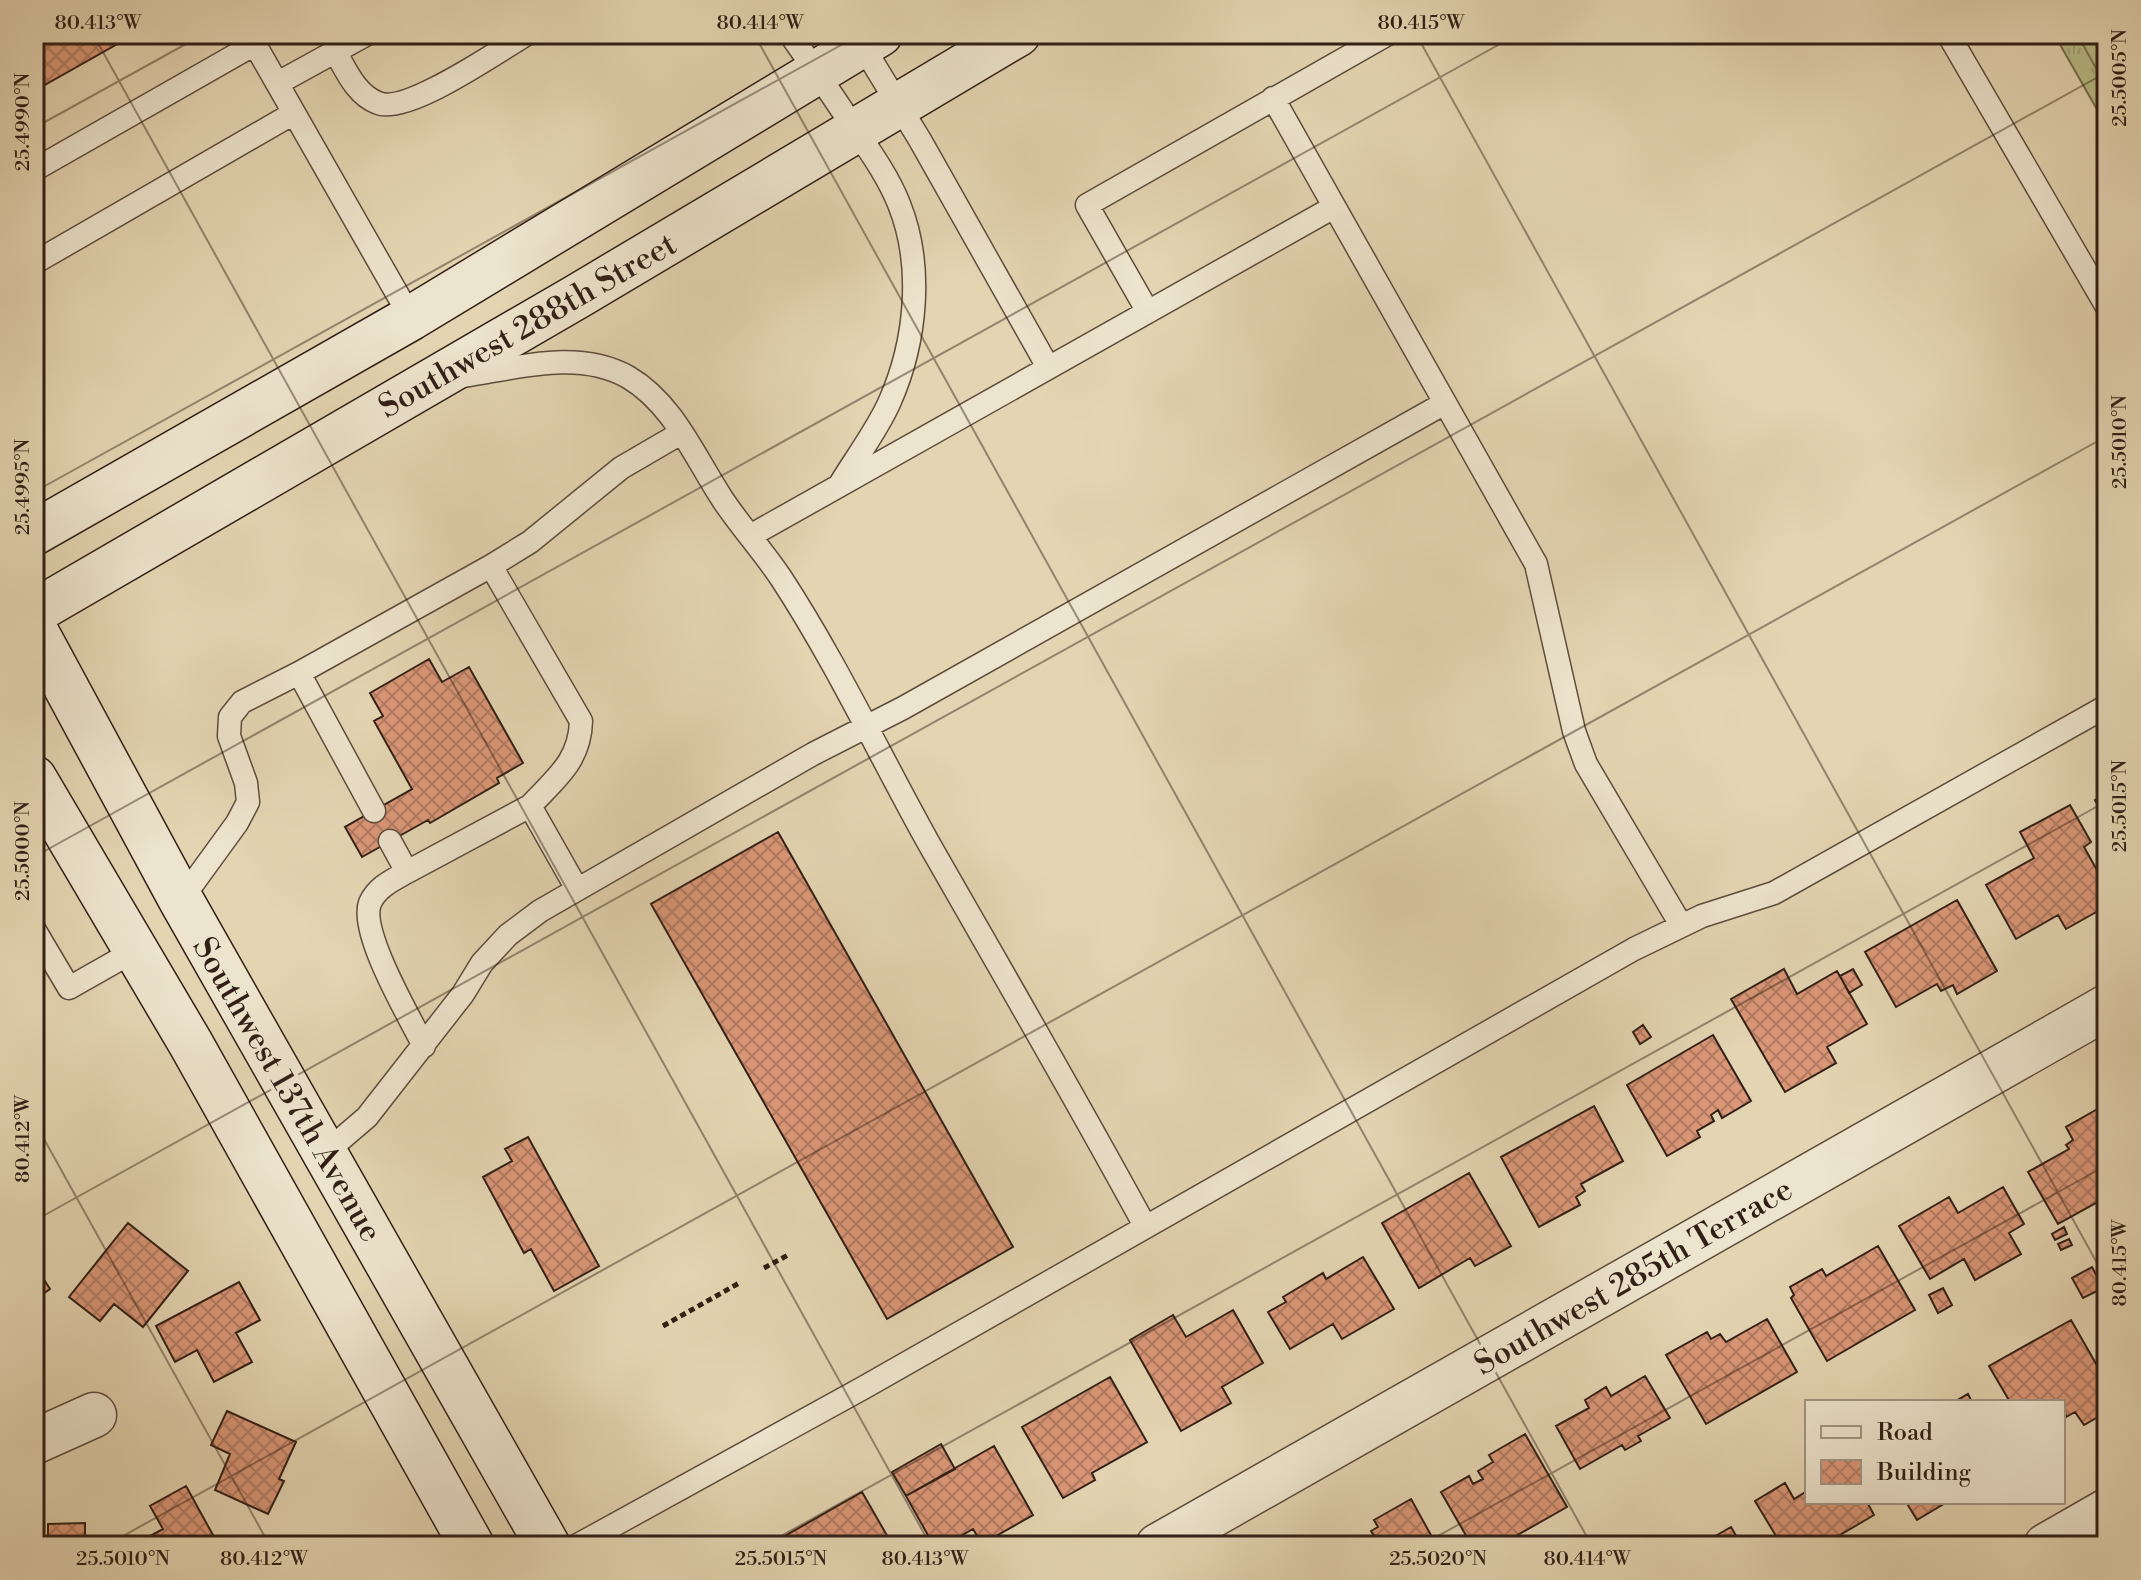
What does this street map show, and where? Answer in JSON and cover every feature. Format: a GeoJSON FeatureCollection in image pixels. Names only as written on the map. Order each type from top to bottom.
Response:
{"type":"FeatureCollection","features":[{"type":"Feature","properties":{"kind":"main road","name":"Southwest 288th Street"},"geometry":{"type":"LineString","coordinates":[[34,612],[434,380],[1018,34]]}},
{"type":"Feature","properties":{"kind":"main road","name":"Southwest 288th Street"},"geometry":{"type":"LineString","coordinates":[[34,533],[411,318],[816,72],[866,38]]}},
{"type":"Feature","properties":{"kind":"main road","name":"Southwest 137th Avenue"},"geometry":{"type":"LineString","coordinates":[[34,628],[181,900],[548,1546]]}},
{"type":"Feature","properties":{"kind":"main road","name":"Southwest 137th Avenue"},"geometry":{"type":"LineString","coordinates":[[34,778],[270,1183],[472,1546]]}},
{"type":"Feature","properties":{"kind":"main road","name":"Southwest 285th Terrace"},"geometry":{"type":"LineString","coordinates":[[1158,1546],[2107,1007]]}},
{"type":"Feature","properties":{"kind":"main road"},"geometry":{"type":"LineString","coordinates":[[270,1183],[325,1153]]}},
{"type":"Feature","properties":{"kind":"main road"},"geometry":{"type":"LineString","coordinates":[[34,1442],[94,1415]]}},
{"type":"Feature","properties":{"kind":"main road"},"geometry":{"type":"LineString","coordinates":[[2046,1546],[2107,1511]]}},
{"type":"Feature","properties":{"kind":"lane"},"geometry":{"type":"LineString","coordinates":[[278,83],[367,34]]}},
{"type":"Feature","properties":{"kind":"lane"},"geometry":{"type":"LineString","coordinates":[[790,34],[878,164],[901,207],[912,256],[913,294],[907,348],[897,383],[888,405],[839,486]]}},
{"type":"Feature","properties":{"kind":"lane"},"geometry":{"type":"LineString","coordinates":[[1148,312],[1087,205],[1388,34]]}},
{"type":"Feature","properties":{"kind":"lane"},"geometry":{"type":"LineString","coordinates":[[1948,34],[2107,307]]}},
{"type":"Feature","properties":{"kind":"lane"},"geometry":{"type":"LineString","coordinates":[[335,51],[364,95],[378,104],[393,105],[421,97],[522,35]]}},
{"type":"Feature","properties":{"kind":"lane"},"geometry":{"type":"LineString","coordinates":[[866,38],[899,105],[1048,367]]}},
{"type":"Feature","properties":{"kind":"lane"},"geometry":{"type":"LineString","coordinates":[[34,170],[252,39],[411,318]]}},
{"type":"Feature","properties":{"kind":"lane"},"geometry":{"type":"LineString","coordinates":[[1273,98],[1536,564],[1574,731],[1586,764],[1681,925]]}},
{"type":"Feature","properties":{"kind":"lane"},"geometry":{"type":"LineString","coordinates":[[34,263],[294,113]]}},
{"type":"Feature","properties":{"kind":"lane"},"geometry":{"type":"LineString","coordinates":[[750,536],[1334,207]]}},
{"type":"Feature","properties":{"kind":"lane"},"geometry":{"type":"LineString","coordinates":[[434,380],[569,361],[609,367],[648,390],[662,404],[724,501],[781,578],[1040,1034],[1145,1226]]}},
{"type":"Feature","properties":{"kind":"lane"},"geometry":{"type":"LineString","coordinates":[[325,1153],[367,1117],[463,994],[482,963],[508,935],[577,889],[1445,403]]}},
{"type":"Feature","properties":{"kind":"lane"},"geometry":{"type":"LineString","coordinates":[[181,900],[237,823],[248,802],[246,783],[229,736],[230,717],[242,702],[491,566],[530,542],[621,468],[681,433]]}},
{"type":"Feature","properties":{"kind":"lane"},"geometry":{"type":"LineString","coordinates":[[424,1046],[392,984],[369,924],[369,905],[380,888],[530,806],[571,762],[581,740],[581,721],[491,566]]}},
{"type":"Feature","properties":{"kind":"lane"},"geometry":{"type":"LineString","coordinates":[[299,673],[374,811]]}},
{"type":"Feature","properties":{"kind":"lane"},"geometry":{"type":"LineString","coordinates":[[576,1546],[1681,925],[1774,893],[2107,706]]}},
{"type":"Feature","properties":{"kind":"lane"},"geometry":{"type":"LineString","coordinates":[[530,806],[577,889]]}},
{"type":"Feature","properties":{"kind":"lane"},"geometry":{"type":"LineString","coordinates":[[390,841],[407,872]]}},
{"type":"Feature","properties":{"kind":"lane"},"geometry":{"type":"LineString","coordinates":[[34,929],[69,988],[136,950]]}},
{"type":"Feature","properties":{"kind":"path"},"geometry":{"type":"LineString","coordinates":[[764,1268],[788,1255]]}},
{"type":"Feature","properties":{"kind":"path"},"geometry":{"type":"LineString","coordinates":[[663,1326],[741,1282]]}},
{"type":"Feature","properties":{"kind":"green space"},"geometry":{"type":"Polygon","coordinates":[[[2054,34],[2107,34],[2107,127],[2054,34]]]}},
{"type":"Feature","properties":{"kind":"building"},"geometry":{"type":"Polygon","coordinates":[[[34,34],[135,34],[34,91],[34,34]]]}},
{"type":"Feature","properties":{"kind":"building"},"geometry":{"type":"Polygon","coordinates":[[[429,659],[442,682],[469,667],[523,763],[497,778],[499,783],[430,823],[428,820],[362,857],[345,827],[412,789],[374,721],[383,716],[370,693],[429,659]]]}},
{"type":"Feature","properties":{"kind":"building"},"geometry":{"type":"Polygon","coordinates":[[[2107,793],[2107,821],[2095,800],[2107,793]]]}},
{"type":"Feature","properties":{"kind":"building"},"geometry":{"type":"Polygon","coordinates":[[[2070,805],[2091,842],[2084,847],[2107,888],[2107,906],[2066,929],[2058,915],[2016,939],[1986,885],[2034,858],[2020,832],[2070,805]]]}},
{"type":"Feature","properties":{"kind":"building"},"geometry":{"type":"Polygon","coordinates":[[[778,832],[1013,1247],[887,1319],[651,904],[778,832]]]}},
{"type":"Feature","properties":{"kind":"building"},"geometry":{"type":"Polygon","coordinates":[[[1957,900],[1997,971],[1957,994],[1953,985],[1941,991],[1937,984],[1896,1007],[1865,952],[1957,900]]]}},
{"type":"Feature","properties":{"kind":"building"},"geometry":{"type":"Polygon","coordinates":[[[1784,969],[1797,994],[1837,971],[1867,1024],[1827,1047],[1836,1063],[1785,1092],[1731,999],[1784,969]]]}},
{"type":"Feature","properties":{"kind":"building"},"geometry":{"type":"Polygon","coordinates":[[[1853,969],[1862,985],[1849,993],[1840,976],[1853,969]]]}},
{"type":"Feature","properties":{"kind":"building"},"geometry":{"type":"Polygon","coordinates":[[[1643,1025],[1651,1037],[1640,1044],[1633,1032],[1643,1025]]]}},
{"type":"Feature","properties":{"kind":"building"},"geometry":{"type":"Polygon","coordinates":[[[1713,1035],[1751,1101],[1722,1118],[1718,1110],[1711,1115],[1714,1121],[1697,1131],[1700,1137],[1667,1156],[1627,1085],[1713,1035]]]}},
{"type":"Feature","properties":{"kind":"building"},"geometry":{"type":"Polygon","coordinates":[[[1594,1106],[1623,1161],[1581,1184],[1585,1191],[1576,1197],[1580,1205],[1539,1227],[1501,1157],[1594,1106]]]}},
{"type":"Feature","properties":{"kind":"building"},"geometry":{"type":"Polygon","coordinates":[[[2101,1107],[2107,1118],[2107,1197],[2058,1224],[2028,1172],[2069,1149],[2066,1145],[2073,1140],[2066,1127],[2101,1107]]]}},
{"type":"Feature","properties":{"kind":"building"},"geometry":{"type":"Polygon","coordinates":[[[528,1137],[599,1266],[554,1291],[531,1249],[524,1253],[483,1177],[512,1161],[505,1149],[528,1137]]]}},
{"type":"Feature","properties":{"kind":"building"},"geometry":{"type":"Polygon","coordinates":[[[1469,1173],[1511,1246],[1475,1266],[1470,1258],[1419,1288],[1382,1223],[1469,1173]]]}},
{"type":"Feature","properties":{"kind":"building"},"geometry":{"type":"Polygon","coordinates":[[[2003,1187],[2024,1224],[2009,1233],[2021,1254],[1975,1280],[1964,1259],[1930,1279],[1899,1226],[1949,1197],[1958,1213],[2003,1187]]]}},
{"type":"Feature","properties":{"kind":"building"},"geometry":{"type":"Polygon","coordinates":[[[128,1223],[188,1271],[143,1327],[114,1304],[100,1321],[69,1297],[128,1223]]]}},
{"type":"Feature","properties":{"kind":"building"},"geometry":{"type":"Polygon","coordinates":[[[2064,1227],[2067,1234],[2055,1240],[2052,1234],[2064,1227]]]}},
{"type":"Feature","properties":{"kind":"building"},"geometry":{"type":"Polygon","coordinates":[[[2069,1239],[2072,1245],[2061,1250],[2058,1244],[2069,1239]]]}},
{"type":"Feature","properties":{"kind":"building"},"geometry":{"type":"Polygon","coordinates":[[[1878,1246],[1915,1310],[1827,1361],[1791,1298],[1794,1295],[1790,1287],[1822,1269],[1826,1276],[1878,1246]]]}},
{"type":"Feature","properties":{"kind":"building"},"geometry":{"type":"Polygon","coordinates":[[[1363,1257],[1394,1309],[1342,1339],[1333,1324],[1290,1349],[1268,1312],[1286,1302],[1283,1297],[1323,1273],[1326,1279],[1363,1257]]]}},
{"type":"Feature","properties":{"kind":"building"},"geometry":{"type":"Polygon","coordinates":[[[34,1264],[50,1289],[34,1300],[34,1264]]]}},
{"type":"Feature","properties":{"kind":"building"},"geometry":{"type":"Polygon","coordinates":[[[2092,1267],[2103,1288],[2083,1298],[2072,1278],[2092,1267]]]}},
{"type":"Feature","properties":{"kind":"building"},"geometry":{"type":"Polygon","coordinates":[[[239,1282],[260,1320],[236,1333],[252,1362],[214,1382],[197,1350],[175,1362],[156,1326],[239,1282]]]}},
{"type":"Feature","properties":{"kind":"building"},"geometry":{"type":"Polygon","coordinates":[[[1943,1288],[1952,1305],[1938,1313],[1929,1295],[1943,1288]]]}},
{"type":"Feature","properties":{"kind":"building"},"geometry":{"type":"Polygon","coordinates":[[[1233,1310],[1263,1363],[1222,1387],[1231,1403],[1181,1431],[1130,1340],[1173,1315],[1186,1337],[1233,1310]]]}},
{"type":"Feature","properties":{"kind":"building"},"geometry":{"type":"Polygon","coordinates":[[[1767,1319],[1797,1372],[1706,1424],[1666,1355],[1707,1332],[1711,1339],[1720,1334],[1726,1342],[1767,1319]]]}},
{"type":"Feature","properties":{"kind":"building"},"geometry":{"type":"Polygon","coordinates":[[[2071,1320],[2107,1383],[2107,1412],[2084,1425],[2075,1412],[2066,1417],[2065,1400],[2009,1400],[1989,1366],[2071,1320]]]}},
{"type":"Feature","properties":{"kind":"building"},"geometry":{"type":"Polygon","coordinates":[[[1645,1376],[1670,1418],[1638,1436],[1641,1441],[1625,1450],[1622,1445],[1580,1469],[1556,1426],[1589,1408],[1585,1400],[1606,1387],[1611,1396],[1645,1376]]]}},
{"type":"Feature","properties":{"kind":"building"},"geometry":{"type":"Polygon","coordinates":[[[1110,1377],[1147,1442],[1092,1473],[1095,1480],[1063,1498],[1022,1427],[1110,1377]]]}},
{"type":"Feature","properties":{"kind":"building"},"geometry":{"type":"Polygon","coordinates":[[[1968,1394],[1971,1400],[1958,1400],[1968,1394]]]}},
{"type":"Feature","properties":{"kind":"building"},"geometry":{"type":"Polygon","coordinates":[[[227,1411],[296,1442],[279,1479],[284,1481],[268,1514],[215,1490],[230,1454],[211,1445],[227,1411]]]}},
{"type":"Feature","properties":{"kind":"building"},"geometry":{"type":"Polygon","coordinates":[[[1525,1434],[1567,1507],[1498,1546],[1472,1546],[1441,1492],[1469,1476],[1473,1484],[1483,1479],[1478,1471],[1493,1462],[1489,1455],[1525,1434]]]}},
{"type":"Feature","properties":{"kind":"building"},"geometry":{"type":"Polygon","coordinates":[[[941,1444],[955,1469],[906,1496],[892,1472],[941,1444]]]}},
{"type":"Feature","properties":{"kind":"building"},"geometry":{"type":"Polygon","coordinates":[[[994,1446],[1033,1515],[982,1544],[973,1529],[943,1546],[934,1546],[906,1496],[994,1446]]]}},
{"type":"Feature","properties":{"kind":"building"},"geometry":{"type":"Polygon","coordinates":[[[1785,1483],[1794,1499],[1805,1492],[1805,1504],[1868,1504],[1874,1515],[1835,1538],[1839,1546],[1782,1546],[1755,1501],[1785,1483]]]}},
{"type":"Feature","properties":{"kind":"building"},"geometry":{"type":"Polygon","coordinates":[[[186,1486],[219,1546],[132,1546],[163,1529],[150,1506],[186,1486]]]}},
{"type":"Feature","properties":{"kind":"building"},"geometry":{"type":"Polygon","coordinates":[[[862,1492],[893,1546],[780,1546],[776,1541],[862,1492]]]}},
{"type":"Feature","properties":{"kind":"building"},"geometry":{"type":"Polygon","coordinates":[[[1411,1499],[1437,1546],[1370,1546],[1378,1542],[1371,1531],[1378,1527],[1374,1520],[1411,1499]]]}},
{"type":"Feature","properties":{"kind":"building"},"geometry":{"type":"Polygon","coordinates":[[[1907,1504],[1944,1504],[1917,1520],[1907,1504]]]}},
{"type":"Feature","properties":{"kind":"building"},"geometry":{"type":"Polygon","coordinates":[[[85,1523],[85,1546],[34,1546],[48,1545],[48,1524],[85,1523]]]}},
{"type":"Feature","properties":{"kind":"building"},"geometry":{"type":"Polygon","coordinates":[[[1731,1527],[1742,1546],[1698,1546],[1731,1527]]]}}]}
